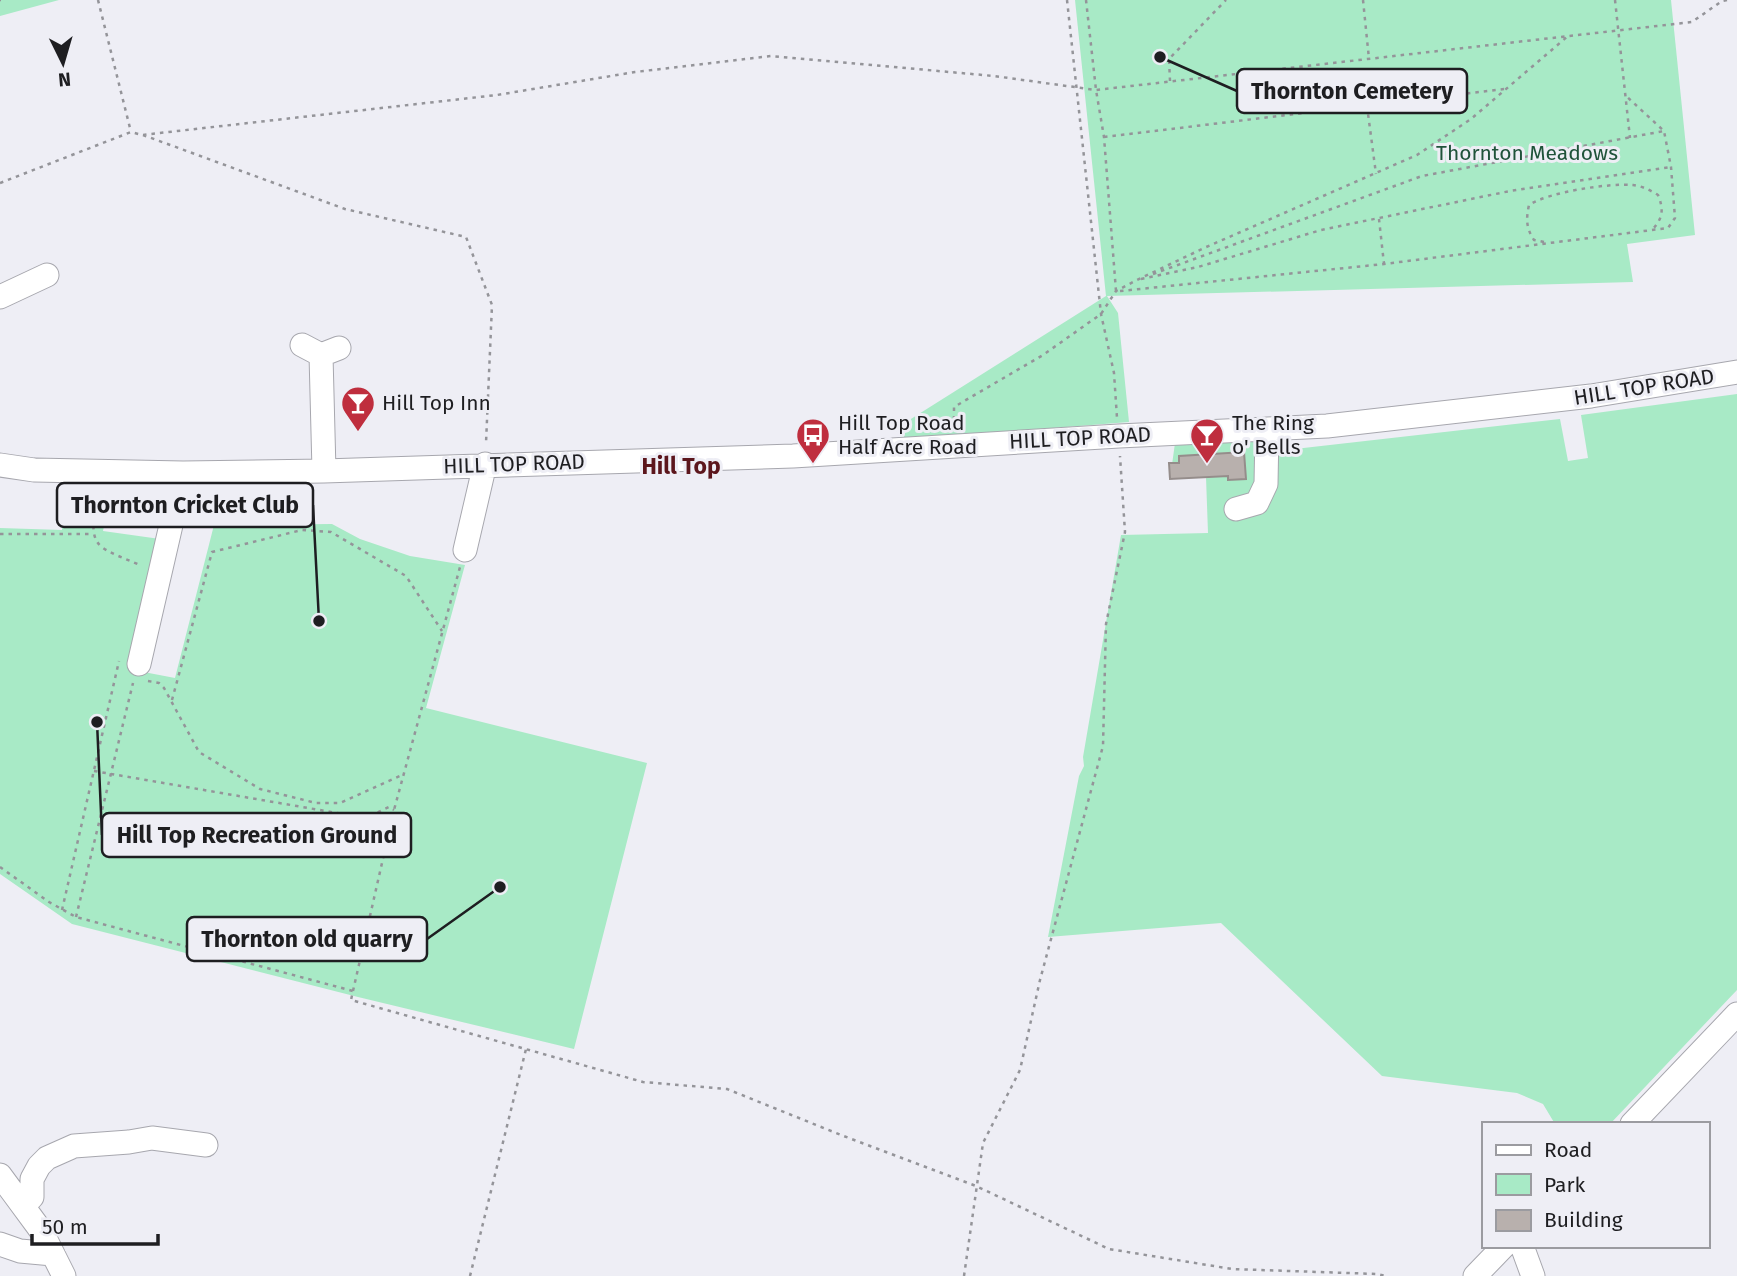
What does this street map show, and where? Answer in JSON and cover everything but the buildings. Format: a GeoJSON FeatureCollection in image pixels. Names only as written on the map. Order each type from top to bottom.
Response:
{"type":"FeatureCollection","features":[{"type":"Feature","properties":{"kind":"street"},"geometry":{"type":"LineString","coordinates":[[0,297],[47,275]]}},
{"type":"Feature","properties":{"kind":"street"},"geometry":{"type":"LineString","coordinates":[[321,350],[324,471]]}},
{"type":"Feature","properties":{"kind":"street","name":"HILL TOP ROAD"},"geometry":{"type":"LineString","coordinates":[[0,465],[34,470],[183,473],[793,456],[1327,426],[1591,396],[1737,372]]}},
{"type":"Feature","properties":{"kind":"street"},"geometry":{"type":"LineString","coordinates":[[1236,509],[1257,503],[1266,484],[1267,430]]}},
{"type":"Feature","properties":{"kind":"street"},"geometry":{"type":"LineString","coordinates":[[465,550],[485,464]]}},
{"type":"Feature","properties":{"kind":"street"},"geometry":{"type":"LineString","coordinates":[[135,670],[183,473]]}},
{"type":"Feature","properties":{"kind":"street"},"geometry":{"type":"LineString","coordinates":[[1634,1122],[1737,1013]]}},
{"type":"Feature","properties":{"kind":"street"},"geometry":{"type":"LineString","coordinates":[[21,1201],[32,1197],[32,1179],[39,1166],[47,1158],[74,1146],[152,1138],[206,1145]]}},
{"type":"Feature","properties":{"kind":"street"},"geometry":{"type":"LineString","coordinates":[[0,1175],[42,1231],[64,1276]]}},
{"type":"Feature","properties":{"kind":"street"},"geometry":{"type":"LineString","coordinates":[[0,1244],[20,1251],[53,1254]]}},
{"type":"Feature","properties":{"kind":"street"},"geometry":{"type":"LineString","coordinates":[[1475,1276],[1502,1248]]}},
{"type":"Feature","properties":{"kind":"street"},"geometry":{"type":"LineString","coordinates":[[1523,1248],[1533,1276]]}},
{"type":"Feature","properties":{"kind":"path"},"geometry":{"type":"LineString","coordinates":[[98,0],[131,132]]}},
{"type":"Feature","properties":{"kind":"path"},"geometry":{"type":"LineString","coordinates":[[964,1276],[983,1143],[1020,1070],[1040,980],[1103,747],[1105,624],[1125,532],[1114,373],[1101,314],[1067,0]]}},
{"type":"Feature","properties":{"kind":"path"},"geometry":{"type":"LineString","coordinates":[[1086,0],[1104,138],[1116,291]]}},
{"type":"Feature","properties":{"kind":"path"},"geometry":{"type":"LineString","coordinates":[[1170,81],[1169,59],[1226,0]]}},
{"type":"Feature","properties":{"kind":"path"},"geometry":{"type":"LineString","coordinates":[[1363,0],[1369,59]]}},
{"type":"Feature","properties":{"kind":"path"},"geometry":{"type":"LineString","coordinates":[[1615,0],[1630,138]]}},
{"type":"Feature","properties":{"kind":"path"},"geometry":{"type":"LineString","coordinates":[[142,135],[497,95],[635,72],[771,56],[925,69],[1096,90],[1692,22],[1727,0]]}},
{"type":"Feature","properties":{"kind":"path"},"geometry":{"type":"LineString","coordinates":[[953,446],[954,407],[1043,355],[1101,314],[1116,291],[1204,248],[1417,155],[1471,119],[1569,36]]}},
{"type":"Feature","properties":{"kind":"path"},"geometry":{"type":"LineString","coordinates":[[1104,138],[1506,89]]}},
{"type":"Feature","properties":{"kind":"path"},"geometry":{"type":"LineString","coordinates":[[1116,291],[1384,264],[1668,228],[1675,218],[1671,167],[1664,131],[1625,95]]}},
{"type":"Feature","properties":{"kind":"path"},"geometry":{"type":"LineString","coordinates":[[1367,106],[1376,174]]}},
{"type":"Feature","properties":{"kind":"path"},"geometry":{"type":"LineString","coordinates":[[1137,280],[1422,176],[1664,131]]}},
{"type":"Feature","properties":{"kind":"path"},"geometry":{"type":"LineString","coordinates":[[0,183],[131,132],[345,209],[466,237],[492,305],[485,464]]}},
{"type":"Feature","properties":{"kind":"path"},"geometry":{"type":"LineString","coordinates":[[1137,280],[1198,267],[1321,230],[1510,191],[1671,167]]}},
{"type":"Feature","properties":{"kind":"path"},"geometry":{"type":"LineString","coordinates":[[1549,243],[1534,240],[1527,230],[1526,218],[1530,205],[1552,194],[1598,188],[1631,185],[1643,187],[1658,195],[1662,213],[1652,230]]}},
{"type":"Feature","properties":{"kind":"path"},"geometry":{"type":"LineString","coordinates":[[1379,218],[1384,264]]}},
{"type":"Feature","properties":{"kind":"path"},"geometry":{"type":"LineString","coordinates":[[96,471],[92,534],[103,550],[140,565]]}},
{"type":"Feature","properties":{"kind":"path"},"geometry":{"type":"LineString","coordinates":[[172,702],[212,552],[302,530],[331,532],[406,576],[442,632]]}},
{"type":"Feature","properties":{"kind":"path"},"geometry":{"type":"LineString","coordinates":[[0,534],[92,534]]}},
{"type":"Feature","properties":{"kind":"path"},"geometry":{"type":"LineString","coordinates":[[465,550],[394,810],[351,1000],[643,1082],[727,1089],[976,1186],[1110,1249],[1232,1269],[1386,1276]]}},
{"type":"Feature","properties":{"kind":"path"},"geometry":{"type":"LineString","coordinates":[[135,670],[159,683],[199,752],[260,789],[316,803],[340,803],[404,774]]}},
{"type":"Feature","properties":{"kind":"path"},"geometry":{"type":"LineString","coordinates":[[62,910],[94,771],[135,670]]}},
{"type":"Feature","properties":{"kind":"path"},"geometry":{"type":"LineString","coordinates":[[76,917],[135,670]]}},
{"type":"Feature","properties":{"kind":"path"},"geometry":{"type":"LineString","coordinates":[[94,771],[366,818],[389,807],[394,810]]}},
{"type":"Feature","properties":{"kind":"path"},"geometry":{"type":"LineString","coordinates":[[0,867],[76,917],[352,991]]}},
{"type":"Feature","properties":{"kind":"path"},"geometry":{"type":"LineString","coordinates":[[470,1276],[527,1049]]}},
{"type":"Feature","properties":{"kind":"green space"},"geometry":{"type":"Polygon","coordinates":[[[0,0],[59,0],[0,16],[0,0]]]}},
{"type":"Feature","properties":{"kind":"green space","name":"Thornton Meadows"},"geometry":{"type":"Polygon","coordinates":[[[1075,0],[1671,0],[1695,235],[1627,244],[1633,282],[1107,296],[1118,313],[1129,422],[904,440],[895,429],[1106,296],[1075,0]]]}},
{"type":"Feature","properties":{"kind":"green space"},"geometry":{"type":"Polygon","coordinates":[[[1737,394],[1737,990],[1612,1122],[1554,1122],[1543,1104],[1517,1093],[1382,1076],[1221,923],[1048,937],[1079,776],[1084,766],[1083,757],[1121,535],[1208,533],[1206,477],[1170,479],[1175,443],[1278,440],[1277,451],[1560,419],[1568,461],[1588,458],[1581,415],[1737,394]]]}},
{"type":"Feature","properties":{"kind":"green space"},"geometry":{"type":"Polygon","coordinates":[[[113,483],[103,531],[160,539],[128,669],[175,678],[214,525],[332,524],[360,539],[410,556],[465,565],[426,708],[647,763],[574,1049],[72,924],[0,874],[0,528],[62,530],[64,485],[113,483]]]}},
{"type":"Feature","properties":{"kind":"place","name":"Thornton Cemetery"},"geometry":{"type":"Point","coordinates":[1160,57]}},
{"type":"Feature","properties":{"kind":"place","name":"Hill Top Inn"},"geometry":{"type":"Point","coordinates":[358,433]}},
{"type":"Feature","properties":{"kind":"place","name":"Hill Top Road Half Acre Road"},"geometry":{"type":"Point","coordinates":[813,465]}},
{"type":"Feature","properties":{"kind":"place","name":"The Ring o' Bells"},"geometry":{"type":"Point","coordinates":[1207,465]}},
{"type":"Feature","properties":{"kind":"place","name":"Thornton Cricket Club"},"geometry":{"type":"Point","coordinates":[319,621]}},
{"type":"Feature","properties":{"kind":"place","name":"Hill Top Recreation Ground"},"geometry":{"type":"Point","coordinates":[97,722]}},
{"type":"Feature","properties":{"kind":"place","name":"Thornton old quarry"},"geometry":{"type":"Point","coordinates":[500,887]}},
{"type":"Feature","properties":{"kind":"district","name":"Hill Top"},"geometry":{"type":"Point","coordinates":[681,466]}}]}
